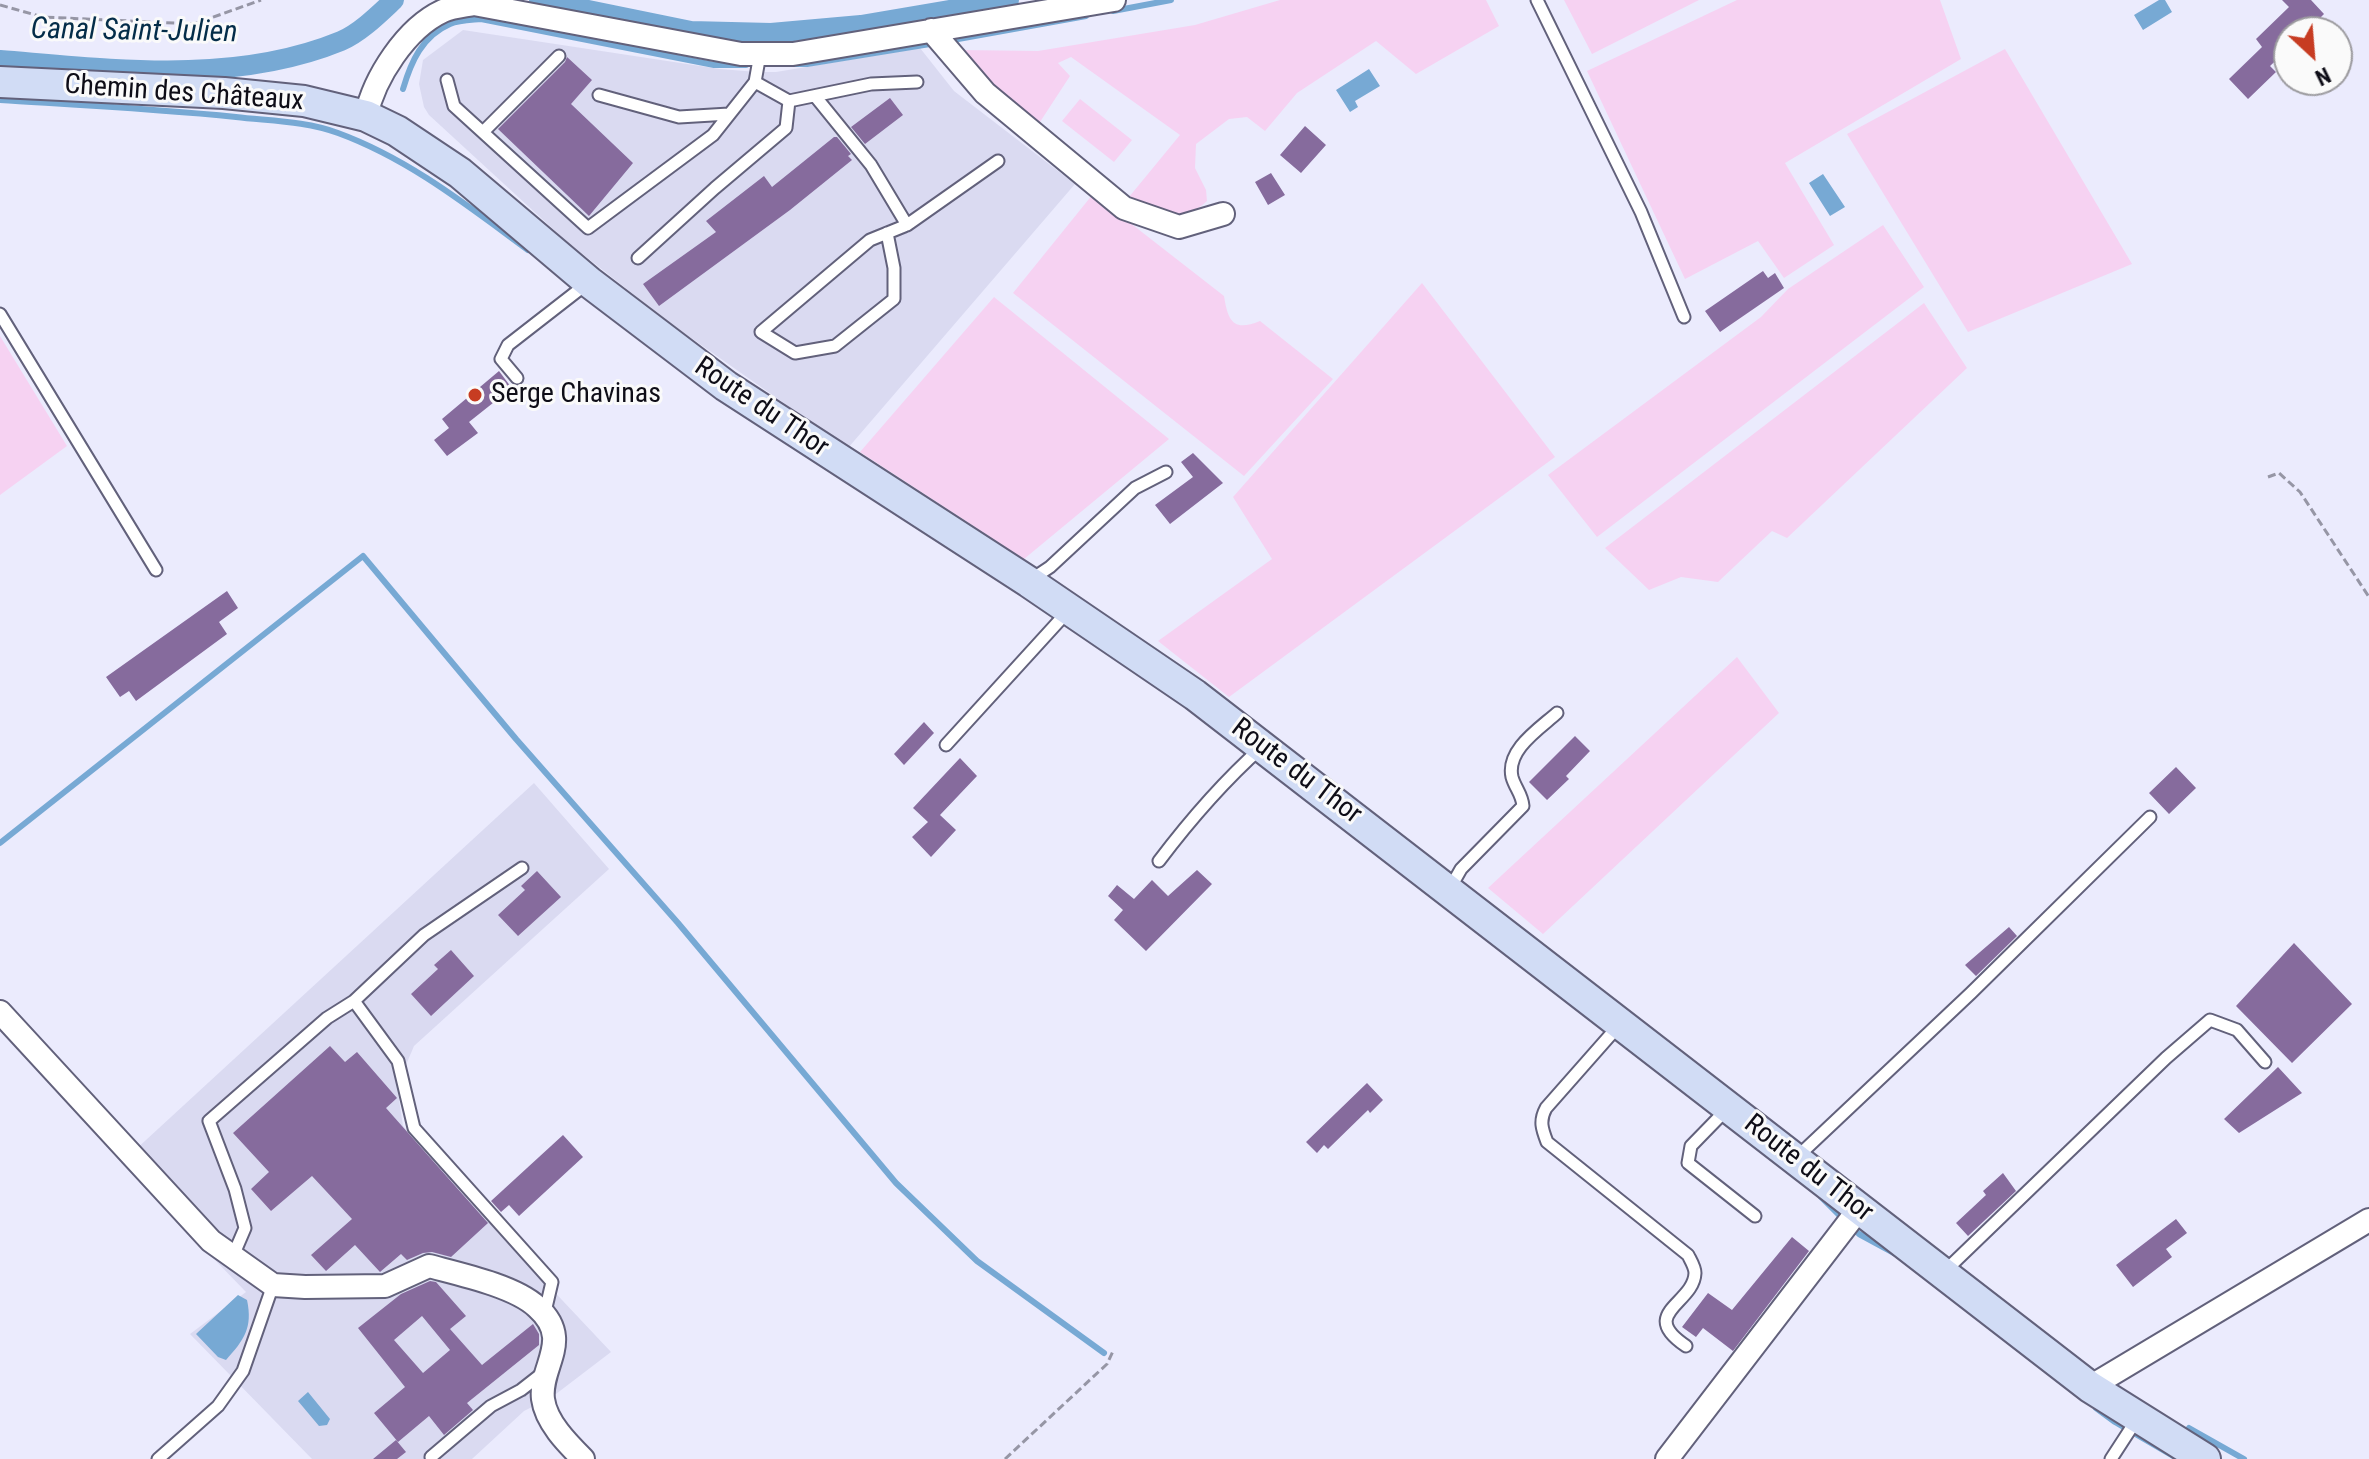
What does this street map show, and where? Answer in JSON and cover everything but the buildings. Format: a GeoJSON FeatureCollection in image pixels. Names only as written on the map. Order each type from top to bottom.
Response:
{"type":"FeatureCollection","features":[{"type":"Feature","properties":{"kind":"street"},"geometry":{"type":"LineString","coordinates":[[366,116],[370,99],[398,50],[418,26],[444,10],[474,4],[741,54],[793,54],[931,30],[1028,8],[1114,0]]}},
{"type":"Feature","properties":{"kind":"street"},"geometry":{"type":"LineString","coordinates":[[931,30],[985,93],[1124,208],[1179,227],[1223,214]]}},
{"type":"Feature","properties":{"kind":"street","name":"Chemin des Châteaux"},"geometry":{"type":"LineString","coordinates":[[0,82],[237,94],[304,101],[366,116]]}},
{"type":"Feature","properties":{"kind":"street","name":"Route du Thor"},"geometry":{"type":"LineString","coordinates":[[366,116],[397,131],[460,173],[589,282],[726,386],[1029,582],[1195,695],[2090,1387],[2205,1459]]}},
{"type":"Feature","properties":{"kind":"street"},"geometry":{"type":"LineString","coordinates":[[0,1012],[211,1241],[273,1285],[385,1286],[429,1266],[515,1292],[538,1307],[551,1325],[555,1349],[542,1395],[546,1411],[565,1441],[583,1459]]}},
{"type":"Feature","properties":{"kind":"street"},"geometry":{"type":"LineString","coordinates":[[1667,1459],[1859,1209]]}},
{"type":"Feature","properties":{"kind":"street"},"geometry":{"type":"LineString","coordinates":[[2090,1387],[2369,1220]]}},
{"type":"Feature","properties":{"kind":"lane"},"geometry":{"type":"LineString","coordinates":[[1537,0],[1641,212],[1684,317]]}},
{"type":"Feature","properties":{"kind":"lane"},"geometry":{"type":"LineString","coordinates":[[447,80],[454,106],[588,228],[713,135],[755,82],[760,54]]}},
{"type":"Feature","properties":{"kind":"lane"},"geometry":{"type":"LineString","coordinates":[[483,132],[559,56]]}},
{"type":"Feature","properties":{"kind":"lane"},"geometry":{"type":"LineString","coordinates":[[755,82],[789,101],[871,84],[917,82]]}},
{"type":"Feature","properties":{"kind":"lane"},"geometry":{"type":"LineString","coordinates":[[599,95],[679,117],[729,114]]}},
{"type":"Feature","properties":{"kind":"lane"},"geometry":{"type":"LineString","coordinates":[[815,96],[871,165],[907,225]]}},
{"type":"Feature","properties":{"kind":"lane"},"geometry":{"type":"LineString","coordinates":[[638,258],[786,128],[789,101]]}},
{"type":"Feature","properties":{"kind":"lane"},"geometry":{"type":"LineString","coordinates":[[887,233],[894,268],[894,299],[835,346],[795,353],[761,332],[870,240],[887,233],[907,225],[998,161]]}},
{"type":"Feature","properties":{"kind":"lane"},"geometry":{"type":"LineString","coordinates":[[517,378],[501,359],[508,345],[589,282]]}},
{"type":"Feature","properties":{"kind":"lane"},"geometry":{"type":"LineString","coordinates":[[0,314],[156,570]]}},
{"type":"Feature","properties":{"kind":"lane"},"geometry":{"type":"LineString","coordinates":[[1029,582],[1050,567],[1135,488],[1166,472]]}},
{"type":"Feature","properties":{"kind":"lane"},"geometry":{"type":"LineString","coordinates":[[946,745],[1069,609]]}},
{"type":"Feature","properties":{"kind":"lane"},"geometry":{"type":"LineString","coordinates":[[1449,890],[1461,869],[1523,806],[1522,795],[1512,780],[1510,762],[1517,750],[1557,713]]}},
{"type":"Feature","properties":{"kind":"lane"},"geometry":{"type":"LineString","coordinates":[[1159,861],[1180,833],[1244,763],[1263,747]]}},
{"type":"Feature","properties":{"kind":"lane"},"geometry":{"type":"LineString","coordinates":[[1795,1159],[1971,993],[2150,817]]}},
{"type":"Feature","properties":{"kind":"lane"},"geometry":{"type":"LineString","coordinates":[[233,1256],[245,1228],[235,1189],[209,1121],[327,1018],[354,1001],[424,935],[522,868]]}},
{"type":"Feature","properties":{"kind":"lane"},"geometry":{"type":"LineString","coordinates":[[354,1001],[398,1061],[414,1128],[552,1282],[544,1316]]}},
{"type":"Feature","properties":{"kind":"lane"},"geometry":{"type":"LineString","coordinates":[[1944,1272],[2210,1020],[2237,1030],[2265,1062]]}},
{"type":"Feature","properties":{"kind":"lane"},"geometry":{"type":"LineString","coordinates":[[1618,1021],[1613,1032],[1546,1108],[1541,1118],[1542,1130],[1547,1142],[1688,1255],[1695,1275],[1667,1315],[1667,1327],[1672,1336],[1686,1346]]}},
{"type":"Feature","properties":{"kind":"lane"},"geometry":{"type":"LineString","coordinates":[[1728,1107],[1691,1146],[1688,1163],[1755,1216]]}},
{"type":"Feature","properties":{"kind":"lane"},"geometry":{"type":"LineString","coordinates":[[158,1459],[218,1406],[243,1371],[273,1285]]}},
{"type":"Feature","properties":{"kind":"lane"},"geometry":{"type":"LineString","coordinates":[[431,1457],[491,1406],[521,1390],[548,1370]]}},
{"type":"Feature","properties":{"kind":"lane"},"geometry":{"type":"LineString","coordinates":[[2111,1459],[2139,1417]]}},
{"type":"Feature","properties":{"kind":"path"},"geometry":{"type":"LineString","coordinates":[[0,5],[43,17],[194,24],[261,0]]}},
{"type":"Feature","properties":{"kind":"path"},"geometry":{"type":"LineString","coordinates":[[2268,477],[2279,473],[2300,492],[2369,597]]}},
{"type":"Feature","properties":{"kind":"path"},"geometry":{"type":"LineString","coordinates":[[1005,1459],[1107,1364],[1114,1349]]}},
{"type":"Feature","properties":{"kind":"shaded area"},"geometry":{"type":"Polygon","coordinates":[[[1280,0],[1486,0],[1499,26],[1416,74],[1376,41],[1297,93],[1265,131],[1247,117],[1229,119],[1196,144],[1195,168],[1206,190],[1207,201],[1197,209],[1178,215],[1159,211],[1129,197],[1180,135],[1071,57],[1058,63],[1070,76],[1038,125],[991,89],[960,50],[1038,51],[1195,25],[1280,0]]]}},
{"type":"Feature","properties":{"kind":"shaded area"},"geometry":{"type":"Polygon","coordinates":[[[1564,0],[1699,0],[1592,54],[1564,0]]]}},
{"type":"Feature","properties":{"kind":"shaded area"},"geometry":{"type":"Polygon","coordinates":[[[1737,0],[1940,0],[1961,59],[1785,163],[1834,245],[1784,278],[1758,241],[1685,279],[1587,71],[1737,0]]]}},
{"type":"Feature","properties":{"kind":"shaded area"},"geometry":{"type":"Polygon","coordinates":[[[463,30],[757,72],[776,72],[920,48],[954,91],[1075,184],[848,448],[667,321],[565,240],[429,115],[419,84],[423,60],[463,30]]]}},
{"type":"Feature","properties":{"kind":"shaded area"},"geometry":{"type":"Polygon","coordinates":[[[2005,49],[2132,264],[1968,332],[1847,134],[2005,49]]]}},
{"type":"Feature","properties":{"kind":"shaded area"},"geometry":{"type":"Polygon","coordinates":[[[1080,99],[1132,140],[1114,162],[1062,121],[1080,99]]]}},
{"type":"Feature","properties":{"kind":"shaded area"},"geometry":{"type":"Polygon","coordinates":[[[1093,194],[1224,296],[1233,322],[1244,325],[1260,321],[1333,379],[1244,476],[1013,293],[1093,194]]]}},
{"type":"Feature","properties":{"kind":"shaded area"},"geometry":{"type":"Polygon","coordinates":[[[1883,225],[1924,287],[1597,537],[1548,475],[1761,317],[1788,289],[1883,225]]]}},
{"type":"Feature","properties":{"kind":"shaded area"},"geometry":{"type":"Polygon","coordinates":[[[1422,283],[1555,457],[1229,697],[1158,641],[1272,559],[1233,497],[1422,283]]]}},
{"type":"Feature","properties":{"kind":"shaded area"},"geometry":{"type":"Polygon","coordinates":[[[994,297],[1169,439],[1024,559],[860,452],[994,297]]]}},
{"type":"Feature","properties":{"kind":"shaded area"},"geometry":{"type":"Polygon","coordinates":[[[1924,303],[1967,368],[1787,538],[1772,531],[1718,582],[1681,577],[1649,590],[1605,548],[1924,303]]]}},
{"type":"Feature","properties":{"kind":"shaded area"},"geometry":{"type":"Polygon","coordinates":[[[0,336],[67,446],[0,495],[0,336]]]}},
{"type":"Feature","properties":{"kind":"shaded area"},"geometry":{"type":"Polygon","coordinates":[[[1737,657],[1779,713],[1543,934],[1488,888],[1737,657]]]}},
{"type":"Feature","properties":{"kind":"shaded area"},"geometry":{"type":"Polygon","coordinates":[[[534,783],[609,869],[414,1046],[397,1086],[403,1126],[611,1352],[552,1397],[524,1411],[472,1459],[312,1459],[190,1334],[246,1292],[121,1163],[534,783]]]}},
{"type":"Feature","properties":{"kind":"water"},"geometry":{"type":"Polygon","coordinates":[[[2159,0],[2165,0],[2172,12],[2143,30],[2134,15],[2159,0]]]}},
{"type":"Feature","properties":{"kind":"water"},"geometry":{"type":"Polygon","coordinates":[[[1369,69],[1380,86],[1355,101],[1358,107],[1350,112],[1336,90],[1369,69]]]}},
{"type":"Feature","properties":{"kind":"water"},"geometry":{"type":"Polygon","coordinates":[[[1823,174],[1845,207],[1830,216],[1809,183],[1823,174]]]}},
{"type":"Feature","properties":{"kind":"water"},"geometry":{"type":"Polygon","coordinates":[[[238,1295],[247,1300],[248,1326],[242,1340],[226,1360],[218,1357],[196,1334],[238,1295]]]}},
{"type":"Feature","properties":{"kind":"water"},"geometry":{"type":"Polygon","coordinates":[[[308,1392],[330,1419],[327,1425],[319,1426],[298,1401],[308,1392]]]}},
{"type":"Feature","properties":{"kind":"waterway","name":"Canal Saint-Julien"},"geometry":{"type":"LineString","coordinates":[[0,60],[129,70],[216,69],[258,64],[300,55],[348,38],[394,0]]}},
{"type":"Feature","properties":{"kind":"waterway","name":"Canal Saint-Julien"},"geometry":{"type":"LineString","coordinates":[[539,0],[691,31],[771,33],[861,25],[1009,0]]}},
{"type":"Feature","properties":{"kind":"waterway"},"geometry":{"type":"LineString","coordinates":[[1113,11],[1171,0]]}},
{"type":"Feature","properties":{"kind":"waterway"},"geometry":{"type":"LineString","coordinates":[[947,41],[1086,16]]}},
{"type":"Feature","properties":{"kind":"waterway"},"geometry":{"type":"LineString","coordinates":[[403,89],[414,60],[432,35],[465,20],[481,19],[714,65],[746,65]]}},
{"type":"Feature","properties":{"kind":"waterway"},"geometry":{"type":"LineString","coordinates":[[793,64],[936,43]]}},
{"type":"Feature","properties":{"kind":"waterway"},"geometry":{"type":"LineString","coordinates":[[0,100],[206,114],[326,129],[364,144],[413,170],[528,250]]}},
{"type":"Feature","properties":{"kind":"waterway"},"geometry":{"type":"LineString","coordinates":[[0,843],[363,556],[896,1183],[977,1261],[1104,1353]]}},
{"type":"Feature","properties":{"kind":"waterway"},"geometry":{"type":"LineString","coordinates":[[1821,1197],[1844,1220]]}},
{"type":"Feature","properties":{"kind":"waterway"},"geometry":{"type":"LineString","coordinates":[[1852,1227],[1894,1253]]}},
{"type":"Feature","properties":{"kind":"waterway"},"geometry":{"type":"LineString","coordinates":[[2096,1408],[2175,1457]]}},
{"type":"Feature","properties":{"kind":"waterway"},"geometry":{"type":"LineString","coordinates":[[2189,1428],[2244,1459]]}},
{"type":"Feature","properties":{"kind":"place","name":"Serge Chavinas"},"geometry":{"type":"Point","coordinates":[475,395]}}]}
